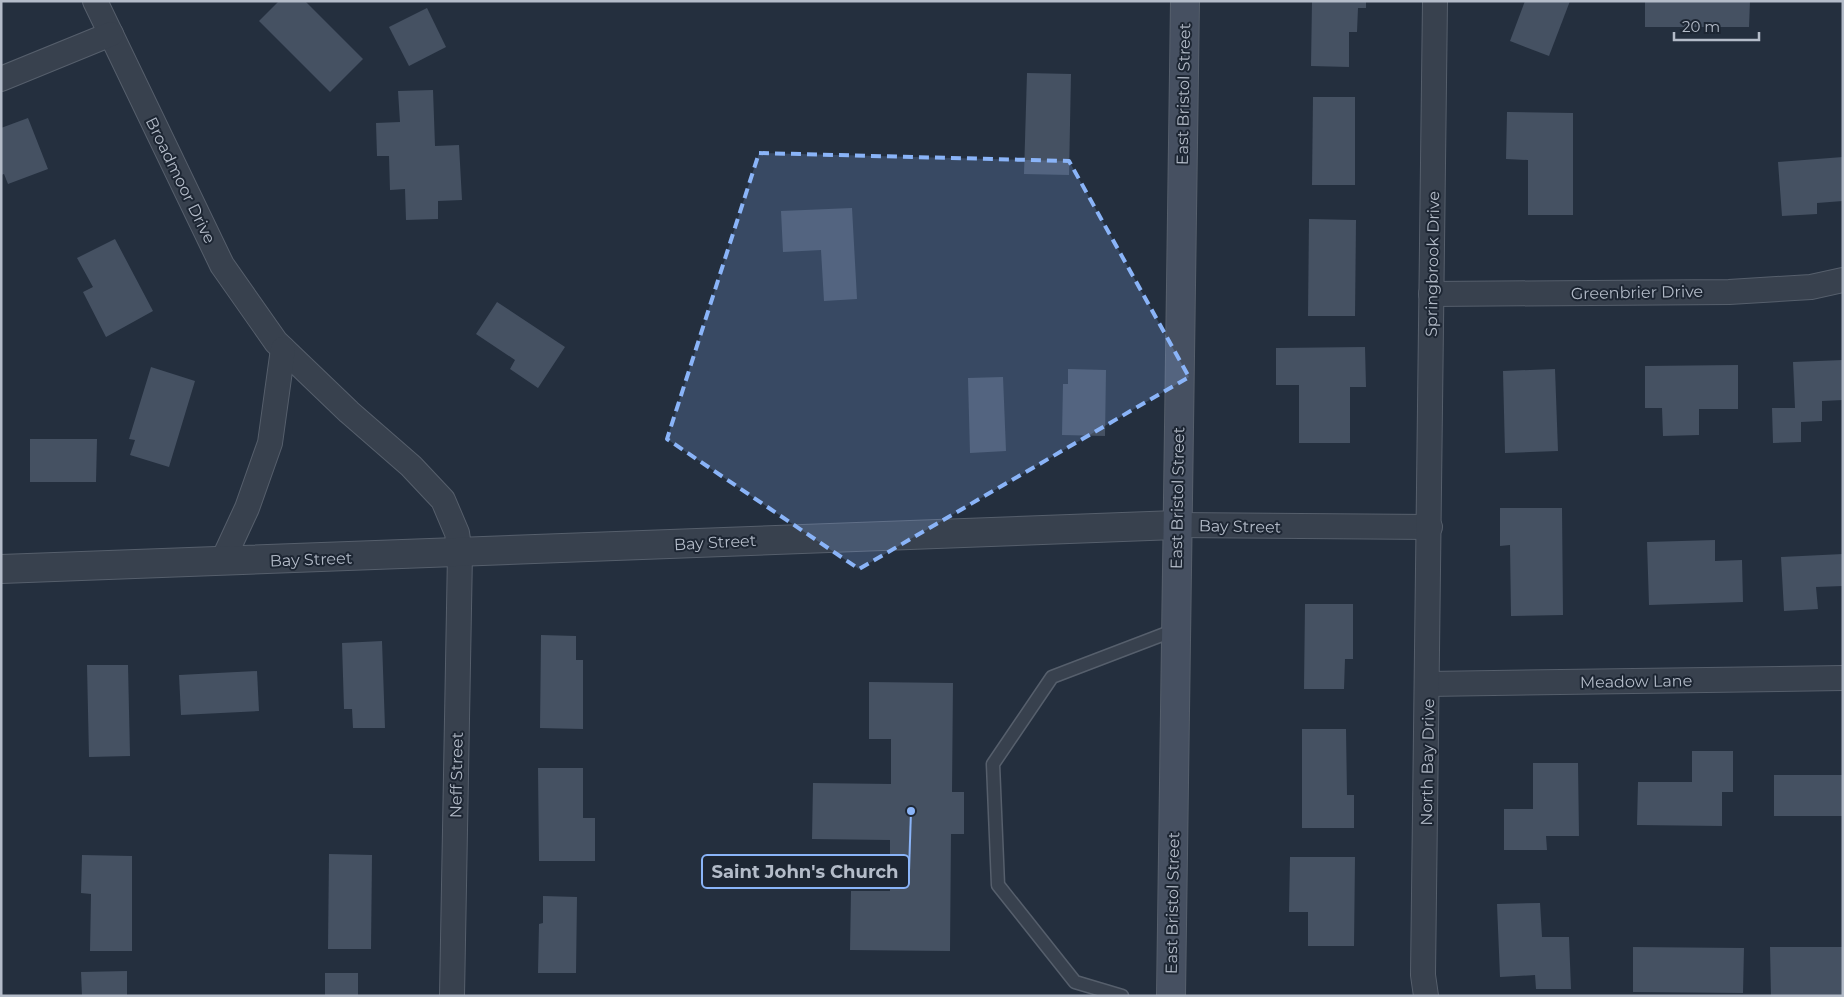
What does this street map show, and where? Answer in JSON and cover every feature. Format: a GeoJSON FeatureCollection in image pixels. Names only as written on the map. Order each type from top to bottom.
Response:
{"type":"FeatureCollection","features":[{"type":"Feature","properties":{"kind":"main road","name":"East Bristol Street"},"geometry":{"type":"LineString","coordinates":[[1171,996],[1176,525],[1185,1]]}},
{"type":"Feature","properties":{"kind":"street","name":"Broadmoor Drive"},"geometry":{"type":"LineString","coordinates":[[95,1],[222,265],[276,342],[348,412],[411,466],[443,500],[457,532],[460,554]]}},
{"type":"Feature","properties":{"kind":"street","name":"Springbrook Drive"},"geometry":{"type":"LineString","coordinates":[[1430,527],[1435,1]]}},
{"type":"Feature","properties":{"kind":"street"},"geometry":{"type":"LineString","coordinates":[[1,79],[110,34]]}},
{"type":"Feature","properties":{"kind":"street","name":"Greenbrier Drive"},"geometry":{"type":"LineString","coordinates":[[1431,294],[1729,292],[1811,287],[1843,280]]}},
{"type":"Feature","properties":{"kind":"street"},"geometry":{"type":"LineString","coordinates":[[222,562],[247,508],[270,443],[283,349]]}},
{"type":"Feature","properties":{"kind":"street","name":"Bay Street"},"geometry":{"type":"LineString","coordinates":[[1,569],[460,554],[814,537],[1176,525],[1430,527]]}},
{"type":"Feature","properties":{"kind":"street","name":"North Bay Drive"},"geometry":{"type":"LineString","coordinates":[[1426,996],[1423,975],[1430,527]]}},
{"type":"Feature","properties":{"kind":"street","name":"Neff Street"},"geometry":{"type":"LineString","coordinates":[[452,996],[460,554]]}},
{"type":"Feature","properties":{"kind":"street","name":"Meadow Lane"},"geometry":{"type":"LineString","coordinates":[[1428,684],[1843,678]]}},
{"type":"Feature","properties":{"kind":"lane"},"geometry":{"type":"LineString","coordinates":[[1122,996],[1075,982],[998,884],[993,764],[1052,677],[1175,630]]}},
{"type":"Feature","properties":{"kind":"highlighted area"},"geometry":{"type":"Polygon","coordinates":[[[759,153],[1069,161],[1189,377],[859,569],[667,439],[759,153]]]}},
{"type":"Feature","properties":{"kind":"building"},"geometry":{"type":"Polygon","coordinates":[[[279,1],[305,1],[363,59],[330,92],[259,21],[279,1]]]}},
{"type":"Feature","properties":{"kind":"building"},"geometry":{"type":"Polygon","coordinates":[[[1312,1],[1366,1],[1366,8],[1358,8],[1357,32],[1349,32],[1349,67],[1311,66],[1312,1]]]}},
{"type":"Feature","properties":{"kind":"building"},"geometry":{"type":"Polygon","coordinates":[[[1525,1],[1570,1],[1549,56],[1510,41],[1525,1]]]}},
{"type":"Feature","properties":{"kind":"building"},"geometry":{"type":"Polygon","coordinates":[[[1645,1],[1750,1],[1749,27],[1645,27],[1645,1]]]}},
{"type":"Feature","properties":{"kind":"building"},"geometry":{"type":"Polygon","coordinates":[[[427,8],[446,47],[409,66],[389,27],[427,8]]]}},
{"type":"Feature","properties":{"kind":"building"},"geometry":{"type":"Polygon","coordinates":[[[1027,73],[1071,74],[1069,175],[1024,174],[1027,73]]]}},
{"type":"Feature","properties":{"kind":"building"},"geometry":{"type":"Polygon","coordinates":[[[433,90],[435,146],[459,145],[462,200],[438,201],[438,219],[406,220],[405,189],[390,190],[389,156],[377,156],[376,123],[400,122],[398,91],[433,90]]]}},
{"type":"Feature","properties":{"kind":"building"},"geometry":{"type":"Polygon","coordinates":[[[1313,97],[1355,97],[1355,185],[1312,185],[1313,97]]]}},
{"type":"Feature","properties":{"kind":"building"},"geometry":{"type":"Polygon","coordinates":[[[1507,112],[1573,113],[1573,215],[1528,215],[1528,160],[1506,159],[1507,112]]]}},
{"type":"Feature","properties":{"kind":"building"},"geometry":{"type":"Polygon","coordinates":[[[28,118],[48,169],[8,184],[4,174],[1,175],[1,128],[28,118]]]}},
{"type":"Feature","properties":{"kind":"building"},"geometry":{"type":"Polygon","coordinates":[[[1843,157],[1843,201],[1817,203],[1817,214],[1782,216],[1778,162],[1843,157]]]}},
{"type":"Feature","properties":{"kind":"building"},"geometry":{"type":"Polygon","coordinates":[[[852,208],[857,299],[824,301],[821,250],[783,252],[781,211],[852,208]]]}},
{"type":"Feature","properties":{"kind":"building"},"geometry":{"type":"Polygon","coordinates":[[[1309,219],[1356,220],[1355,316],[1308,316],[1309,219]]]}},
{"type":"Feature","properties":{"kind":"building"},"geometry":{"type":"Polygon","coordinates":[[[115,239],[153,311],[106,337],[83,292],[93,287],[77,258],[115,239]]]}},
{"type":"Feature","properties":{"kind":"building"},"geometry":{"type":"Polygon","coordinates":[[[497,302],[565,347],[538,388],[510,369],[515,360],[476,334],[497,302]]]}},
{"type":"Feature","properties":{"kind":"building"},"geometry":{"type":"Polygon","coordinates":[[[1365,347],[1366,387],[1350,387],[1350,443],[1299,443],[1299,385],[1276,385],[1276,348],[1365,347]]]}},
{"type":"Feature","properties":{"kind":"building"},"geometry":{"type":"Polygon","coordinates":[[[1843,360],[1843,400],[1822,401],[1822,421],[1801,422],[1801,442],[1773,443],[1772,408],[1795,408],[1793,362],[1843,360]]]}},
{"type":"Feature","properties":{"kind":"building"},"geometry":{"type":"Polygon","coordinates":[[[1738,365],[1738,409],[1699,409],[1699,435],[1663,436],[1662,408],[1645,408],[1645,366],[1738,365]]]}},
{"type":"Feature","properties":{"kind":"building"},"geometry":{"type":"Polygon","coordinates":[[[151,367],[195,381],[169,467],[130,455],[135,440],[129,439],[151,367]]]}},
{"type":"Feature","properties":{"kind":"building"},"geometry":{"type":"Polygon","coordinates":[[[1068,369],[1106,370],[1105,436],[1062,435],[1063,384],[1068,384],[1068,369]]]}},
{"type":"Feature","properties":{"kind":"building"},"geometry":{"type":"Polygon","coordinates":[[[1555,369],[1558,451],[1505,453],[1503,371],[1555,369]]]}},
{"type":"Feature","properties":{"kind":"building"},"geometry":{"type":"Polygon","coordinates":[[[1003,377],[1006,451],[970,453],[968,378],[1003,377]]]}},
{"type":"Feature","properties":{"kind":"building"},"geometry":{"type":"Polygon","coordinates":[[[30,439],[97,439],[96,482],[30,482],[30,439]]]}},
{"type":"Feature","properties":{"kind":"building"},"geometry":{"type":"Polygon","coordinates":[[[1500,508],[1562,508],[1563,615],[1511,616],[1510,545],[1500,546],[1500,508]]]}},
{"type":"Feature","properties":{"kind":"building"},"geometry":{"type":"Polygon","coordinates":[[[1715,540],[1715,561],[1742,560],[1743,602],[1649,605],[1647,542],[1715,540]]]}},
{"type":"Feature","properties":{"kind":"building"},"geometry":{"type":"Polygon","coordinates":[[[1843,554],[1843,586],[1816,587],[1818,609],[1784,611],[1781,557],[1843,554]]]}},
{"type":"Feature","properties":{"kind":"building"},"geometry":{"type":"Polygon","coordinates":[[[1305,604],[1353,604],[1353,659],[1345,659],[1344,689],[1304,689],[1305,604]]]}},
{"type":"Feature","properties":{"kind":"building"},"geometry":{"type":"Polygon","coordinates":[[[541,635],[576,636],[576,660],[583,660],[583,729],[540,728],[541,635]]]}},
{"type":"Feature","properties":{"kind":"building"},"geometry":{"type":"Polygon","coordinates":[[[382,641],[385,728],[353,728],[352,709],[344,709],[342,643],[382,641]]]}},
{"type":"Feature","properties":{"kind":"building"},"geometry":{"type":"Polygon","coordinates":[[[87,665],[128,665],[130,756],[89,757],[87,665]]]}},
{"type":"Feature","properties":{"kind":"building"},"geometry":{"type":"Polygon","coordinates":[[[257,671],[259,711],[181,715],[179,675],[257,671]]]}},
{"type":"Feature","properties":{"kind":"building"},"geometry":{"type":"Polygon","coordinates":[[[869,682],[953,683],[952,792],[964,792],[964,834],[951,834],[950,951],[850,950],[851,891],[890,891],[890,840],[812,839],[813,783],[891,784],[891,739],[869,739],[869,682]]]}},
{"type":"Feature","properties":{"kind":"building"},"geometry":{"type":"Polygon","coordinates":[[[1302,729],[1346,729],[1347,795],[1354,795],[1354,828],[1302,828],[1302,729]]]}},
{"type":"Feature","properties":{"kind":"building"},"geometry":{"type":"Polygon","coordinates":[[[1692,751],[1733,751],[1733,792],[1722,792],[1722,826],[1637,825],[1638,782],[1692,782],[1692,751]]]}},
{"type":"Feature","properties":{"kind":"building"},"geometry":{"type":"Polygon","coordinates":[[[1533,763],[1578,763],[1579,836],[1546,836],[1547,850],[1504,850],[1504,809],[1533,809],[1533,763]]]}},
{"type":"Feature","properties":{"kind":"building"},"geometry":{"type":"Polygon","coordinates":[[[538,768],[583,768],[583,818],[595,818],[595,861],[539,861],[538,768]]]}},
{"type":"Feature","properties":{"kind":"building"},"geometry":{"type":"Polygon","coordinates":[[[1774,775],[1843,775],[1843,816],[1774,816],[1774,775]]]}},
{"type":"Feature","properties":{"kind":"building"},"geometry":{"type":"Polygon","coordinates":[[[329,854],[372,855],[371,949],[328,949],[329,854]]]}},
{"type":"Feature","properties":{"kind":"building"},"geometry":{"type":"Polygon","coordinates":[[[82,855],[132,856],[132,951],[90,951],[91,894],[81,893],[82,855]]]}},
{"type":"Feature","properties":{"kind":"building"},"geometry":{"type":"Polygon","coordinates":[[[1290,857],[1355,857],[1354,946],[1308,946],[1308,912],[1289,912],[1290,857]]]}},
{"type":"Feature","properties":{"kind":"building"},"geometry":{"type":"Polygon","coordinates":[[[543,896],[577,897],[576,973],[538,973],[539,924],[543,923],[543,896]]]}},
{"type":"Feature","properties":{"kind":"building"},"geometry":{"type":"Polygon","coordinates":[[[1540,903],[1542,937],[1569,937],[1571,989],[1536,989],[1535,975],[1500,977],[1497,904],[1540,903]]]}},
{"type":"Feature","properties":{"kind":"building"},"geometry":{"type":"Polygon","coordinates":[[[1633,947],[1744,948],[1743,993],[1633,992],[1633,947]]]}},
{"type":"Feature","properties":{"kind":"building"},"geometry":{"type":"Polygon","coordinates":[[[1770,947],[1843,947],[1843,996],[1771,996],[1770,947]]]}},
{"type":"Feature","properties":{"kind":"building"},"geometry":{"type":"Polygon","coordinates":[[[127,971],[127,996],[82,996],[81,972],[127,971]]]}},
{"type":"Feature","properties":{"kind":"building"},"geometry":{"type":"Polygon","coordinates":[[[325,973],[358,973],[358,996],[325,996],[325,973]]]}},
{"type":"Feature","properties":{"kind":"place","name":"Saint John's Church"},"geometry":{"type":"Point","coordinates":[911,811]}}]}
